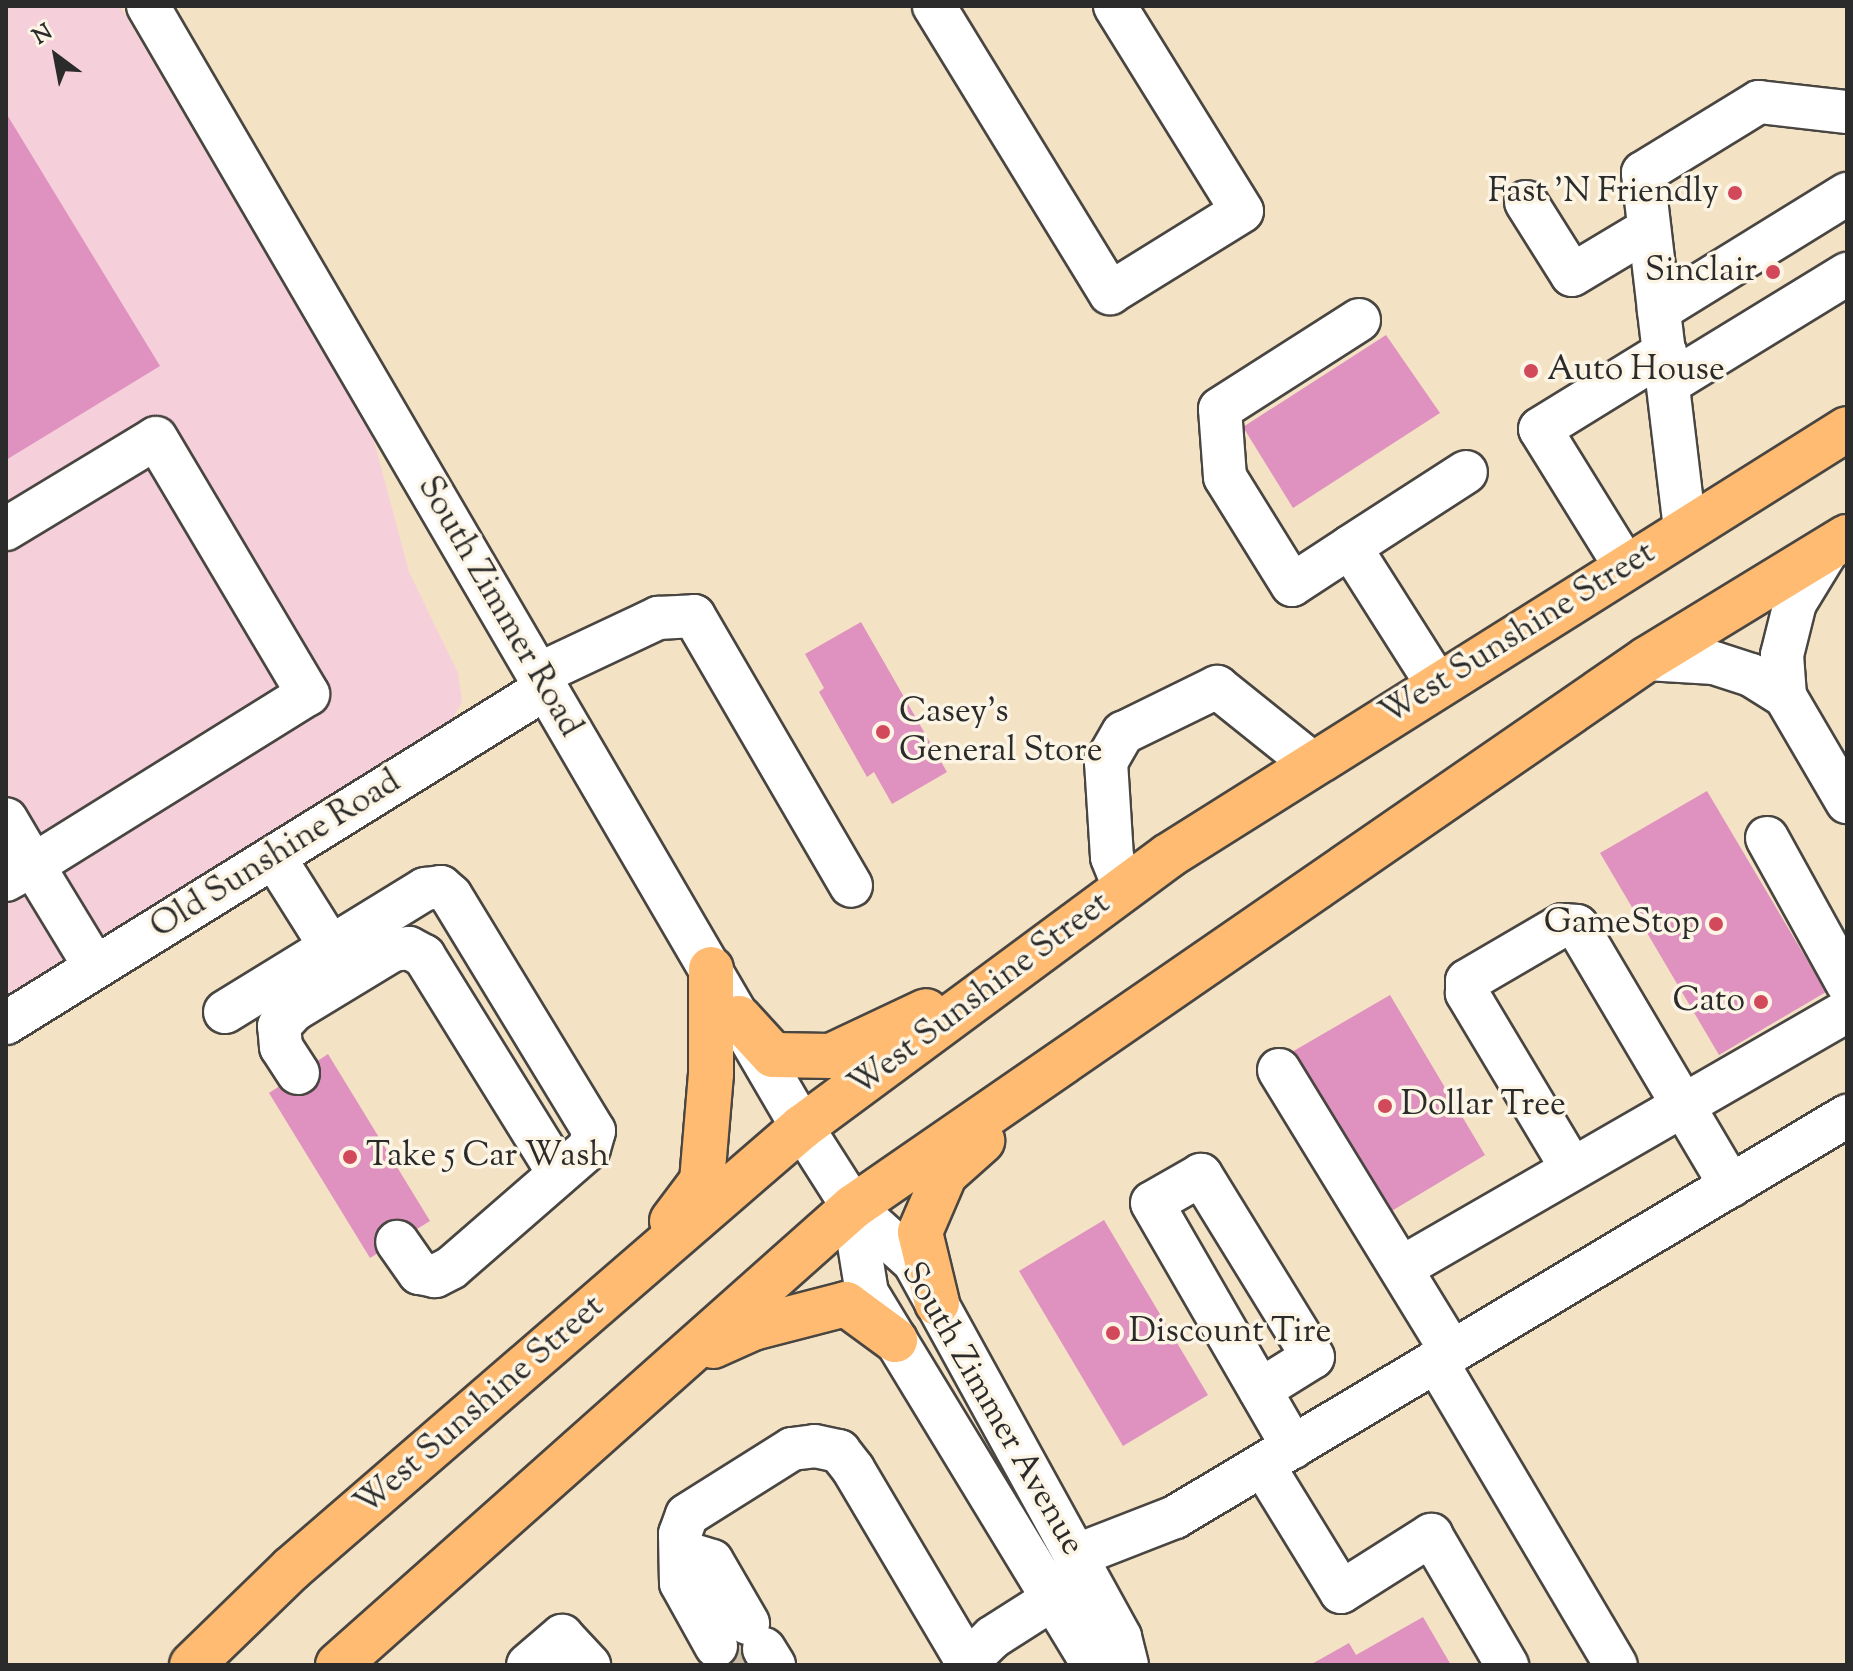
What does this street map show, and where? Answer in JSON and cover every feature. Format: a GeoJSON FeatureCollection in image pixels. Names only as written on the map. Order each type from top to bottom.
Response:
{"type":"FeatureCollection","features":[{"type":"Feature","properties":{"kind":"main road","name":"West Sunshine Street"},"geometry":{"type":"LineString","coordinates":[[192,1665],[291,1569],[802,1127],[1124,887],[1312,763],[1847,429]]}},
{"type":"Feature","properties":{"kind":"main road"},"geometry":{"type":"LineString","coordinates":[[338,1665],[853,1207],[1647,659],[1838,543]]}},
{"type":"Feature","properties":{"kind":"main road"},"geometry":{"type":"LineString","coordinates":[[739,1018],[773,1055],[831,1056],[950,1000],[1047,945]]}},
{"type":"Feature","properties":{"kind":"main road"},"geometry":{"type":"LineString","coordinates":[[632,1275],[702,1181],[711,1074],[711,969]]}},
{"type":"Feature","properties":{"kind":"main road"},"geometry":{"type":"LineString","coordinates":[[937,1303],[920,1232],[945,1174],[1104,1034]]}},
{"type":"Feature","properties":{"kind":"main road"},"geometry":{"type":"LineString","coordinates":[[682,1359],[753,1328],[846,1304],[895,1340]]}},
{"type":"Feature","properties":{"kind":"street","name":"South Zimmer Road"},"geometry":{"type":"LineString","coordinates":[[148,6],[802,1127],[853,1207]]}},
{"type":"Feature","properties":{"kind":"street"},"geometry":{"type":"LineString","coordinates":[[934,6],[1110,293],[1242,211],[1118,7]]}},
{"type":"Feature","properties":{"kind":"street"},"geometry":{"type":"LineString","coordinates":[[1685,529],[1643,173],[1759,102],[1847,112]]}},
{"type":"Feature","properties":{"kind":"street"},"geometry":{"type":"LineString","coordinates":[[1659,310],[1847,194]]}},
{"type":"Feature","properties":{"kind":"street"},"geometry":{"type":"LineString","coordinates":[[1526,202],[1572,275],[1649,229]]}},
{"type":"Feature","properties":{"kind":"street"},"geometry":{"type":"LineString","coordinates":[[1625,566],[1540,429],[1667,368],[1847,274]]}},
{"type":"Feature","properties":{"kind":"street"},"geometry":{"type":"LineString","coordinates":[[1359,320],[1220,409],[1225,477],[1292,585],[1466,472]]}},
{"type":"Feature","properties":{"kind":"street"},"geometry":{"type":"LineString","coordinates":[[6,529],[156,438],[308,694],[20,872]]}},
{"type":"Feature","properties":{"kind":"street"},"geometry":{"type":"LineString","coordinates":[[1838,543],[1795,603],[1782,655],[1785,696],[1847,802]]}},
{"type":"Feature","properties":{"kind":"street"},"geometry":{"type":"LineString","coordinates":[[1350,547],[1437,684]]}},
{"type":"Feature","properties":{"kind":"street","name":"Old Sunshine Road"},"geometry":{"type":"LineString","coordinates":[[6,1023],[274,857],[542,681],[658,618],[694,616],[851,886]]}},
{"type":"Feature","properties":{"kind":"street"},"geometry":{"type":"LineString","coordinates":[[1647,659],[1714,663],[1751,675],[1785,696]]}},
{"type":"Feature","properties":{"kind":"street"},"geometry":{"type":"LineString","coordinates":[[1124,887],[1112,857],[1106,762],[1123,733],[1217,687],[1312,763]]}},
{"type":"Feature","properties":{"kind":"street"},"geometry":{"type":"LineString","coordinates":[[6,819],[20,872],[95,967]]}},
{"type":"Feature","properties":{"kind":"street"},"geometry":{"type":"LineString","coordinates":[[1767,838],[1847,983]]}},
{"type":"Feature","properties":{"kind":"street"},"geometry":{"type":"LineString","coordinates":[[274,857],[330,946]]}},
{"type":"Feature","properties":{"kind":"street"},"geometry":{"type":"LineString","coordinates":[[225,1012],[425,889],[441,887],[451,896],[594,1131],[589,1148],[451,1268],[435,1276],[419,1273],[397,1242]]}},
{"type":"Feature","properties":{"kind":"street"},"geometry":{"type":"LineString","coordinates":[[1571,1167],[1467,993],[1467,981],[1563,925],[1577,926],[1731,1186]]}},
{"type":"Feature","properties":{"kind":"street"},"geometry":{"type":"LineString","coordinates":[[298,1073],[281,1047],[279,1026],[294,1010],[393,950],[409,948],[424,956],[559,1174]]}},
{"type":"Feature","properties":{"kind":"street"},"geometry":{"type":"LineString","coordinates":[[1401,1268],[1571,1167],[1847,1011]]}},
{"type":"Feature","properties":{"kind":"street"},"geometry":{"type":"LineString","coordinates":[[1279,1070],[1401,1268],[1444,1356],[1616,1665]]}},
{"type":"Feature","properties":{"kind":"street"},"geometry":{"type":"LineString","coordinates":[[1075,1556],[1175,1517],[1847,1116]]}},
{"type":"Feature","properties":{"kind":"street"},"geometry":{"type":"LineString","coordinates":[[1260,1390],[1313,1357],[1201,1175],[1152,1203],[1260,1390],[1278,1456],[1341,1592],[1431,1535],[1507,1665]]}},
{"type":"Feature","properties":{"kind":"street","name":"South Zimmer Avenue"},"geometry":{"type":"LineString","coordinates":[[853,1207],[914,1262],[1120,1637],[1127,1665]]}},
{"type":"Feature","properties":{"kind":"street","name":"South Zimmer Avenue"},"geometry":{"type":"LineString","coordinates":[[853,1207],[867,1293],[1093,1665]]}},
{"type":"Feature","properties":{"kind":"street"},"geometry":{"type":"LineString","coordinates":[[748,1649],[683,1552],[680,1534],[687,1515],[792,1449],[839,1451],[853,1469],[966,1663],[993,1637],[1051,1600]]}},
{"type":"Feature","properties":{"kind":"street"},"geometry":{"type":"LineString","coordinates":[[528,1665],[562,1636],[589,1665]]}},
{"type":"Feature","properties":{"kind":"shaded area"},"geometry":{"type":"Polygon","coordinates":[[[6,6],[120,6],[373,437],[409,572],[458,673],[462,702],[447,728],[6,996],[6,6]]]}},
{"type":"Feature","properties":{"kind":"building"},"geometry":{"type":"Polygon","coordinates":[[[6,113],[160,366],[6,460],[6,113]]]}},
{"type":"Feature","properties":{"kind":"building"},"geometry":{"type":"Polygon","coordinates":[[[1386,335],[1440,413],[1293,508],[1243,427],[1386,335]]]}},
{"type":"Feature","properties":{"kind":"building","name":"Casey's General Store"},"geometry":{"type":"Polygon","coordinates":[[[861,622],[947,772],[892,804],[874,772],[867,777],[819,692],[824,688],[805,654],[861,622]]]}},
{"type":"Feature","properties":{"kind":"building"},"geometry":{"type":"Polygon","coordinates":[[[1707,791],[1826,992],[1719,1055],[1600,853],[1707,791]]]}},
{"type":"Feature","properties":{"kind":"building","name":"Dollar Tree"},"geometry":{"type":"Polygon","coordinates":[[[1390,995],[1485,1155],[1380,1218],[1285,1056],[1390,995]]]}},
{"type":"Feature","properties":{"kind":"building","name":"Take 5 Car Wash"},"geometry":{"type":"Polygon","coordinates":[[[328,1054],[430,1221],[370,1258],[269,1093],[328,1054]]]}},
{"type":"Feature","properties":{"kind":"building","name":"Discount Tire"},"geometry":{"type":"Polygon","coordinates":[[[1104,1220],[1208,1395],[1123,1446],[1019,1271],[1104,1220]]]}},
{"type":"Feature","properties":{"kind":"building"},"geometry":{"type":"Polygon","coordinates":[[[1423,1617],[1451,1665],[1310,1665],[1349,1643],[1356,1655],[1423,1617]]]}},
{"type":"Feature","properties":{"kind":"tunnel"},"geometry":{"type":"LineString","coordinates":[[732,1634],[748,1660]]}},
{"type":"Feature","properties":{"kind":"place","name":"Fast 'N Friendly"},"geometry":{"type":"Point","coordinates":[1735,193]}},
{"type":"Feature","properties":{"kind":"place","name":"Sinclair"},"geometry":{"type":"Point","coordinates":[1773,272]}},
{"type":"Feature","properties":{"kind":"place","name":"Auto House"},"geometry":{"type":"Point","coordinates":[1531,371]}},
{"type":"Feature","properties":{"kind":"place","name":"Casey's General Store"},"geometry":{"type":"Point","coordinates":[883,732]}},
{"type":"Feature","properties":{"kind":"place","name":"GameStop"},"geometry":{"type":"Point","coordinates":[1716,924]}},
{"type":"Feature","properties":{"kind":"place","name":"Cato"},"geometry":{"type":"Point","coordinates":[1761,1002]}},
{"type":"Feature","properties":{"kind":"place","name":"Dollar Tree"},"geometry":{"type":"Point","coordinates":[1385,1106]}},
{"type":"Feature","properties":{"kind":"place","name":"Take 5 Car Wash"},"geometry":{"type":"Point","coordinates":[350,1157]}},
{"type":"Feature","properties":{"kind":"place","name":"Discount Tire"},"geometry":{"type":"Point","coordinates":[1113,1333]}}]}
